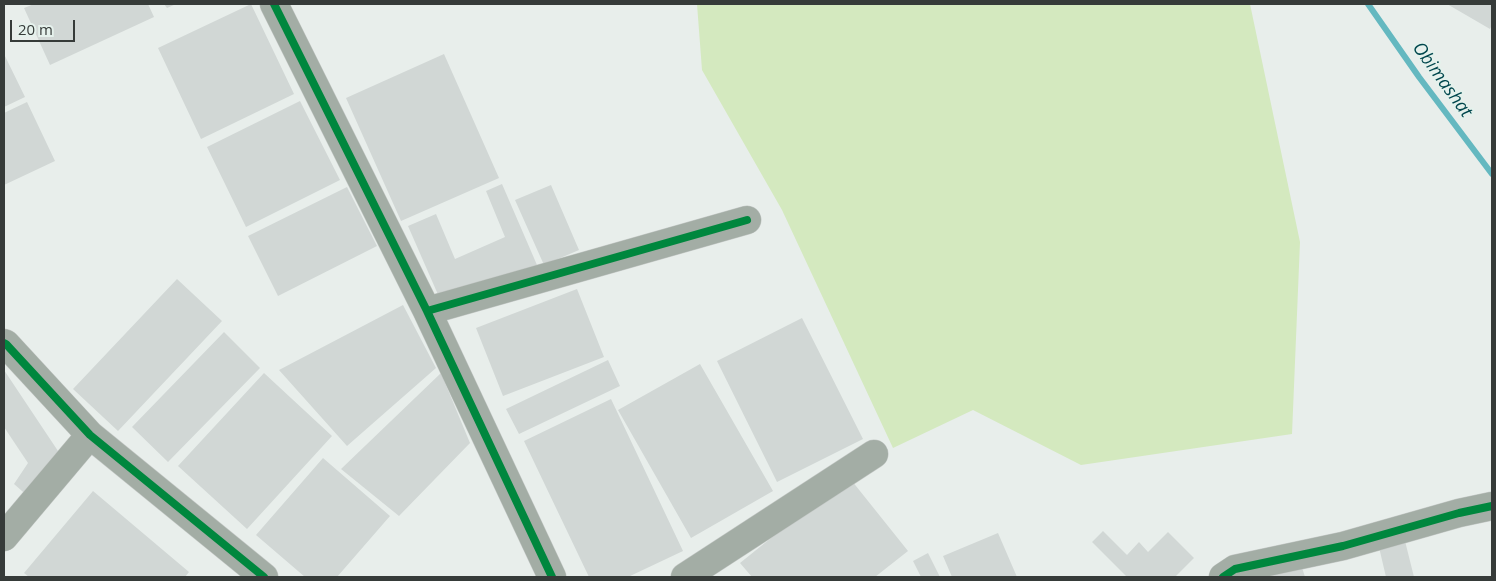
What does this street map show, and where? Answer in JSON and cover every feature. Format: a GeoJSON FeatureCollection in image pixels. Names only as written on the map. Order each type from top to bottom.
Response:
{"type":"FeatureCollection","features":[{"type":"Feature","properties":{"kind":"street"},"geometry":{"type":"LineString","coordinates":[[274,4],[427,311],[552,577]]}},
{"type":"Feature","properties":{"kind":"street"},"geometry":{"type":"LineString","coordinates":[[427,311],[746,220]]}},
{"type":"Feature","properties":{"kind":"street"},"geometry":{"type":"LineString","coordinates":[[4,343],[90,435],[255,574]]}},
{"type":"Feature","properties":{"kind":"street"},"geometry":{"type":"LineString","coordinates":[[4,537],[90,435]]}},
{"type":"Feature","properties":{"kind":"street"},"geometry":{"type":"LineString","coordinates":[[685,577],[874,454]]}},
{"type":"Feature","properties":{"kind":"street"},"geometry":{"type":"LineString","coordinates":[[1222,577],[1235,569],[1343,546],[1459,512],[1492,506]]}},
{"type":"Feature","properties":{"kind":"green space"},"geometry":{"type":"Polygon","coordinates":[[[697,4],[1250,4],[1300,242],[1292,434],[1081,465],[973,410],[893,448],[782,210],[702,70],[697,4]]]}},
{"type":"Feature","properties":{"kind":"building"},"geometry":{"type":"Polygon","coordinates":[[[34,4],[148,4],[154,17],[50,65],[24,8],[34,4]]]}},
{"type":"Feature","properties":{"kind":"building"},"geometry":{"type":"Polygon","coordinates":[[[164,4],[176,4],[167,8],[164,4]]]}},
{"type":"Feature","properties":{"kind":"building"},"geometry":{"type":"Polygon","coordinates":[[[251,4],[294,94],[201,139],[158,48],[251,4]]]}},
{"type":"Feature","properties":{"kind":"building"},"geometry":{"type":"Polygon","coordinates":[[[1447,4],[1492,4],[1492,25],[1490,29],[1447,4]]]}},
{"type":"Feature","properties":{"kind":"building"},"geometry":{"type":"Polygon","coordinates":[[[4,54],[25,97],[4,107],[4,54]]]}},
{"type":"Feature","properties":{"kind":"building"},"geometry":{"type":"Polygon","coordinates":[[[444,54],[499,178],[401,221],[346,98],[444,54]]]}},
{"type":"Feature","properties":{"kind":"building"},"geometry":{"type":"Polygon","coordinates":[[[300,101],[340,180],[246,227],[207,147],[300,101]]]}},
{"type":"Feature","properties":{"kind":"building"},"geometry":{"type":"Polygon","coordinates":[[[27,102],[55,161],[4,185],[4,113],[27,102]]]}},
{"type":"Feature","properties":{"kind":"building"},"geometry":{"type":"Polygon","coordinates":[[[502,184],[537,265],[443,306],[408,226],[436,214],[455,259],[505,237],[486,191],[502,184]]]}},
{"type":"Feature","properties":{"kind":"building"},"geometry":{"type":"Polygon","coordinates":[[[551,185],[579,250],[544,265],[515,200],[551,185]]]}},
{"type":"Feature","properties":{"kind":"building"},"geometry":{"type":"Polygon","coordinates":[[[347,187],[377,246],[278,296],[248,236],[347,187]]]}},
{"type":"Feature","properties":{"kind":"building"},"geometry":{"type":"Polygon","coordinates":[[[177,279],[222,321],[118,431],[73,389],[177,279]]]}},
{"type":"Feature","properties":{"kind":"building"},"geometry":{"type":"Polygon","coordinates":[[[577,289],[604,357],[503,396],[476,328],[577,289]]]}},
{"type":"Feature","properties":{"kind":"building"},"geometry":{"type":"Polygon","coordinates":[[[403,305],[436,368],[347,446],[279,370],[403,305]]]}},
{"type":"Feature","properties":{"kind":"building"},"geometry":{"type":"Polygon","coordinates":[[[802,318],[863,439],[777,482],[717,361],[802,318]]]}},
{"type":"Feature","properties":{"kind":"building"},"geometry":{"type":"Polygon","coordinates":[[[224,332],[260,368],[168,462],[132,427],[224,332]]]}},
{"type":"Feature","properties":{"kind":"building"},"geometry":{"type":"Polygon","coordinates":[[[608,360],[620,386],[519,434],[506,409],[608,360]]]}},
{"type":"Feature","properties":{"kind":"building"},"geometry":{"type":"Polygon","coordinates":[[[700,364],[773,491],[691,538],[618,410],[700,364]]]}},
{"type":"Feature","properties":{"kind":"building"},"geometry":{"type":"Polygon","coordinates":[[[4,370],[64,460],[30,498],[14,484],[28,463],[4,427],[4,370]]]}},
{"type":"Feature","properties":{"kind":"building"},"geometry":{"type":"Polygon","coordinates":[[[264,373],[332,436],[247,529],[178,466],[264,373]]]}},
{"type":"Feature","properties":{"kind":"building"},"geometry":{"type":"Polygon","coordinates":[[[441,373],[470,443],[399,516],[341,469],[441,373]]]}},
{"type":"Feature","properties":{"kind":"building"},"geometry":{"type":"Polygon","coordinates":[[[611,399],[683,551],[628,577],[589,577],[524,441],[611,399]]]}},
{"type":"Feature","properties":{"kind":"building"},"geometry":{"type":"Polygon","coordinates":[[[323,458],[390,516],[337,577],[305,577],[256,535],[323,458]]]}},
{"type":"Feature","properties":{"kind":"building"},"geometry":{"type":"Polygon","coordinates":[[[848,476],[908,551],[875,577],[752,577],[740,563],[848,476]]]}},
{"type":"Feature","properties":{"kind":"building"},"geometry":{"type":"Polygon","coordinates":[[[93,491],[189,572],[185,577],[29,577],[24,573],[93,491]]]}},
{"type":"Feature","properties":{"kind":"building"},"geometry":{"type":"Polygon","coordinates":[[[1103,531],[1127,555],[1139,542],[1148,552],[1168,532],[1194,558],[1175,577],[1127,577],[1092,542],[1103,531]]]}},
{"type":"Feature","properties":{"kind":"building"},"geometry":{"type":"Polygon","coordinates":[[[998,533],[1017,577],[952,577],[943,556],[998,533]]]}},
{"type":"Feature","properties":{"kind":"building"},"geometry":{"type":"Polygon","coordinates":[[[1404,537],[1414,577],[1386,577],[1378,543],[1404,537]]]}},
{"type":"Feature","properties":{"kind":"building"},"geometry":{"type":"Polygon","coordinates":[[[928,553],[940,577],[921,577],[913,561],[928,553]]]}},
{"type":"Feature","properties":{"kind":"building"},"geometry":{"type":"Polygon","coordinates":[[[1299,558],[1305,577],[1244,577],[1299,558]]]}},
{"type":"Feature","properties":{"kind":"waterway","name":"Obimashat"},"geometry":{"type":"LineString","coordinates":[[1368,4],[1419,77],[1492,174]]}},
{"type":"Feature","properties":{"kind":"cycle path"},"geometry":{"type":"LineString","coordinates":[[274,4],[427,311],[552,577]]}},
{"type":"Feature","properties":{"kind":"cycle path"},"geometry":{"type":"LineString","coordinates":[[427,311],[747,220]]}},
{"type":"Feature","properties":{"kind":"cycle path"},"geometry":{"type":"LineString","coordinates":[[4,343],[90,435],[264,577]]}},
{"type":"Feature","properties":{"kind":"cycle path"},"geometry":{"type":"LineString","coordinates":[[1223,577],[1235,569],[1343,546],[1459,513],[1492,506]]}}]}
